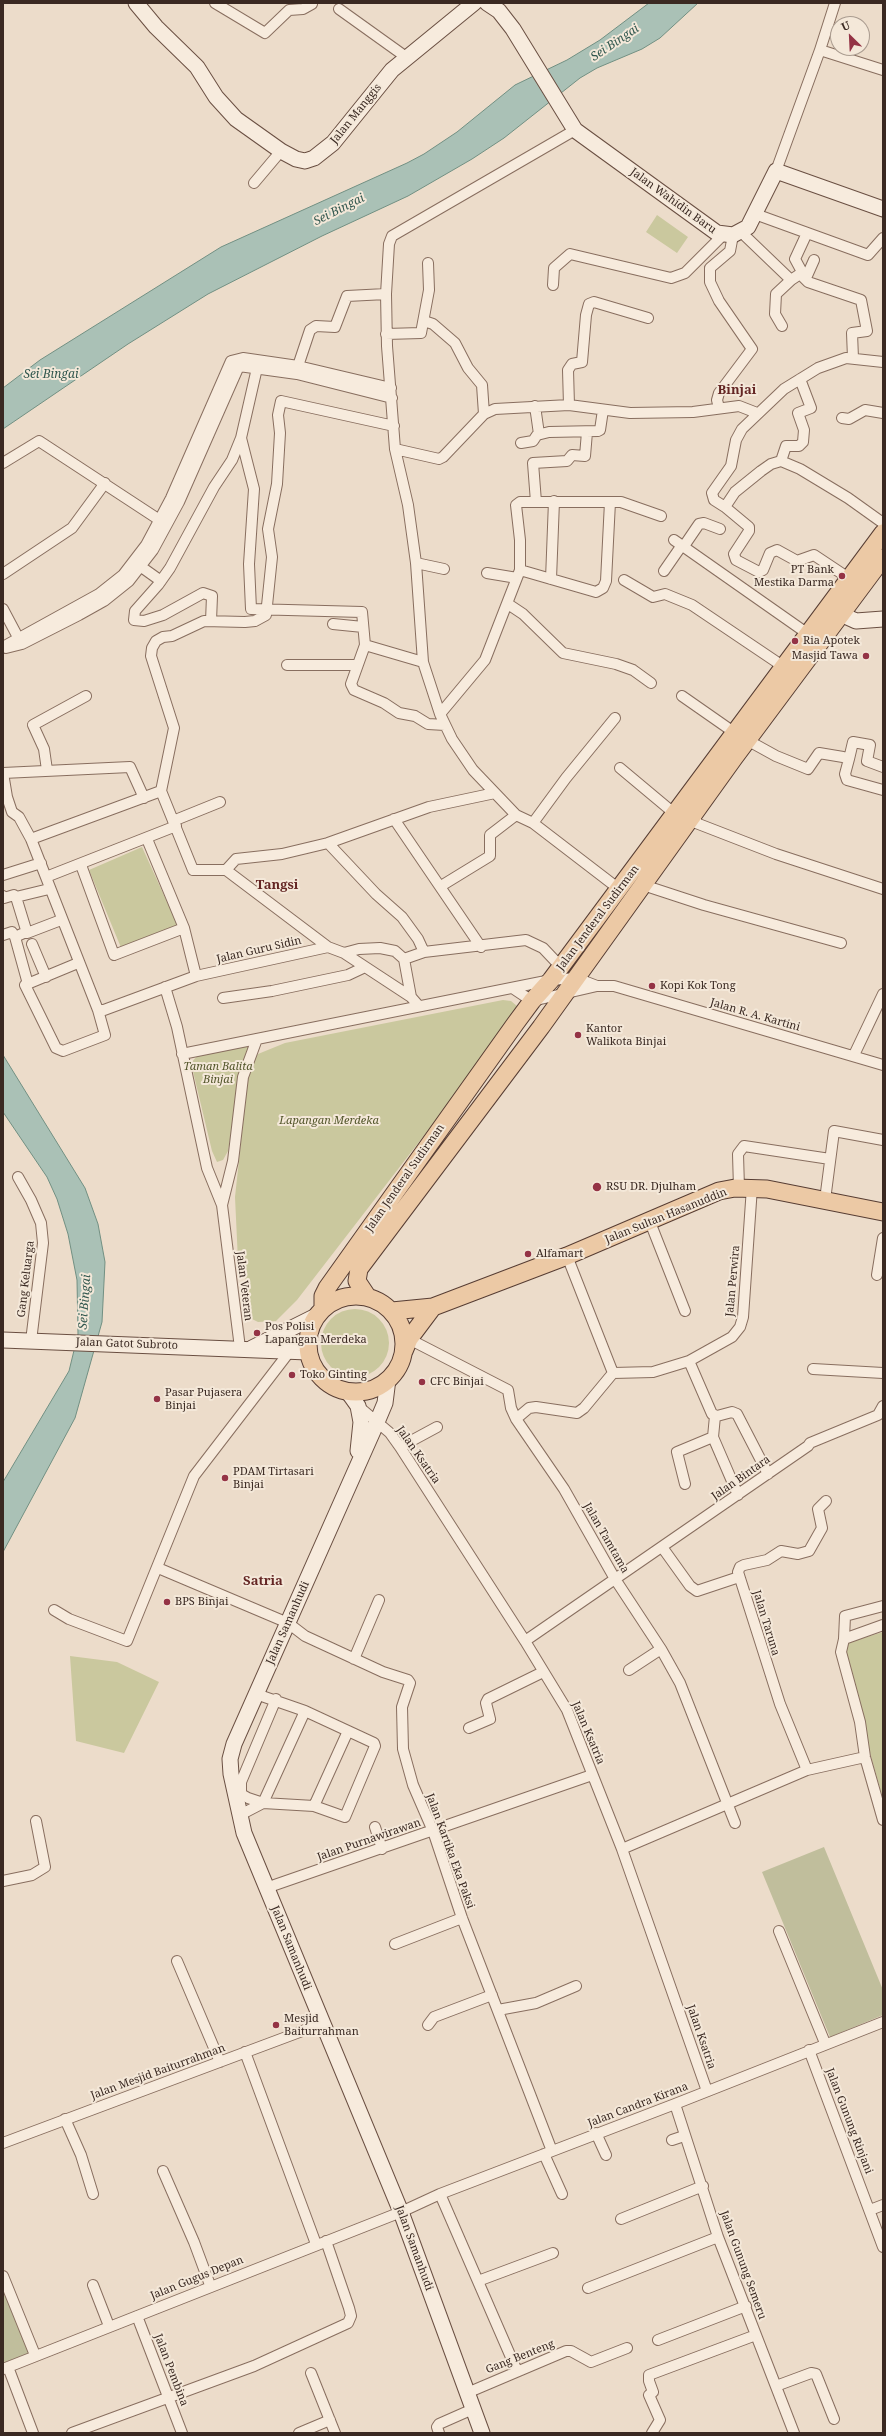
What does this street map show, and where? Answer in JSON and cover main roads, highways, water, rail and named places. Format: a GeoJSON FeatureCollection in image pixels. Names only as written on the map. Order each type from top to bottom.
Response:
{"type":"FeatureCollection","features":[{"type":"Feature","properties":{"kind":"main road","name":"Jalan Jenderal Sudirman"},"geometry":{"type":"LineString","coordinates":[[319,1311],[327,1288],[532,1001],[556,974],[675,814],[728,754],[844,609],[866,569],[883,533]]}},
{"type":"Feature","properties":{"kind":"main road","name":"Jalan Jenderal Sudirman"},"geometry":{"type":"LineString","coordinates":[[741,737],[784,667],[850,578],[883,558]]}},
{"type":"Feature","properties":{"kind":"main road","name":"Jalan Jenderal Sudirman"},"geometry":{"type":"LineString","coordinates":[[367,1296],[357,1281],[359,1269],[492,1092],[696,812],[728,754]]}},
{"type":"Feature","properties":{"kind":"main road"},"geometry":{"type":"LineString","coordinates":[[476,1079],[492,1092]]}},
{"type":"Feature","properties":{"kind":"main road","name":"Jalan Sultan Hasanuddin"},"geometry":{"type":"LineString","coordinates":[[392,1311],[434,1307],[568,1256],[719,1191],[746,1187],[825,1200],[883,1212]]}},
{"type":"Feature","properties":{"kind":"main road"},"geometry":{"type":"LineString","coordinates":[[403,1356],[404,1337],[398,1318],[384,1304],[367,1296],[348,1296],[319,1311],[308,1333],[308,1352],[317,1373],[326,1382],[353,1399],[373,1389],[388,1379],[397,1369],[403,1356],[409,1339],[434,1307]]}},
{"type":"Feature","properties":{"kind":"water","name":"Sei Bingai"},"geometry":{"type":"Polygon","coordinates":[[[649,3],[698,3],[660,38],[642,49],[597,68],[580,78],[504,138],[472,159],[408,196],[322,236],[208,294],[128,344],[3,429],[3,388],[40,360],[221,247],[424,154],[457,132],[515,85],[567,60],[600,40],[649,3]]]}},
{"type":"Feature","properties":{"kind":"water","name":"Sei Bingai"},"geometry":{"type":"Polygon","coordinates":[[[3,1055],[85,1188],[98,1224],[105,1262],[102,1322],[75,1418],[3,1552],[3,1482],[69,1371],[78,1334],[77,1280],[68,1234],[57,1199],[47,1177],[3,1112],[3,1055]]]}},
{"type":"Feature","properties":{"kind":"place","name":"PT Bank Mestika Darma"},"geometry":{"type":"Point","coordinates":[842,576]}},
{"type":"Feature","properties":{"kind":"place","name":"Ria Apotek"},"geometry":{"type":"Point","coordinates":[795,641]}},
{"type":"Feature","properties":{"kind":"place","name":"Masjid Tawa"},"geometry":{"type":"Point","coordinates":[866,656]}},
{"type":"Feature","properties":{"kind":"place","name":"Kopi Kok Tong"},"geometry":{"type":"Point","coordinates":[652,986]}},
{"type":"Feature","properties":{"kind":"place","name":"Kantor Walikota Binjai"},"geometry":{"type":"Point","coordinates":[578,1035]}},
{"type":"Feature","properties":{"kind":"place","name":"RSU DR. Djulham"},"geometry":{"type":"Point","coordinates":[597,1187]}},
{"type":"Feature","properties":{"kind":"place","name":"Alfamart"},"geometry":{"type":"Point","coordinates":[528,1254]}},
{"type":"Feature","properties":{"kind":"place","name":"Pos Polisi Lapangan Merdeka"},"geometry":{"type":"Point","coordinates":[257,1333]}},
{"type":"Feature","properties":{"kind":"place","name":"Toko Ginting"},"geometry":{"type":"Point","coordinates":[292,1375]}},
{"type":"Feature","properties":{"kind":"place","name":"CFC Binjai"},"geometry":{"type":"Point","coordinates":[422,1382]}},
{"type":"Feature","properties":{"kind":"place","name":"Pasar Pujasera Binjai"},"geometry":{"type":"Point","coordinates":[157,1399]}},
{"type":"Feature","properties":{"kind":"place","name":"PDAM Tirtasari Binjai"},"geometry":{"type":"Point","coordinates":[225,1478]}},
{"type":"Feature","properties":{"kind":"place","name":"BPS Binjai"},"geometry":{"type":"Point","coordinates":[167,1602]}},
{"type":"Feature","properties":{"kind":"place","name":"Mesjid Baiturrahman"},"geometry":{"type":"Point","coordinates":[276,2025]}},
{"type":"Feature","properties":{"kind":"district","name":"Binjai"},"geometry":{"type":"Point","coordinates":[737,390]}},
{"type":"Feature","properties":{"kind":"district","name":"Tangsi"},"geometry":{"type":"Point","coordinates":[277,885]}},
{"type":"Feature","properties":{"kind":"district","name":"Satria"},"geometry":{"type":"Point","coordinates":[263,1581]}},
{"type":"Feature","properties":{"kind":"park label","name":"Taman Balita Binjai"},"geometry":{"type":"Point","coordinates":[218,1073]}},
{"type":"Feature","properties":{"kind":"park label","name":"Lapangan Merdeka"},"geometry":{"type":"Point","coordinates":[329,1121]}}]}
